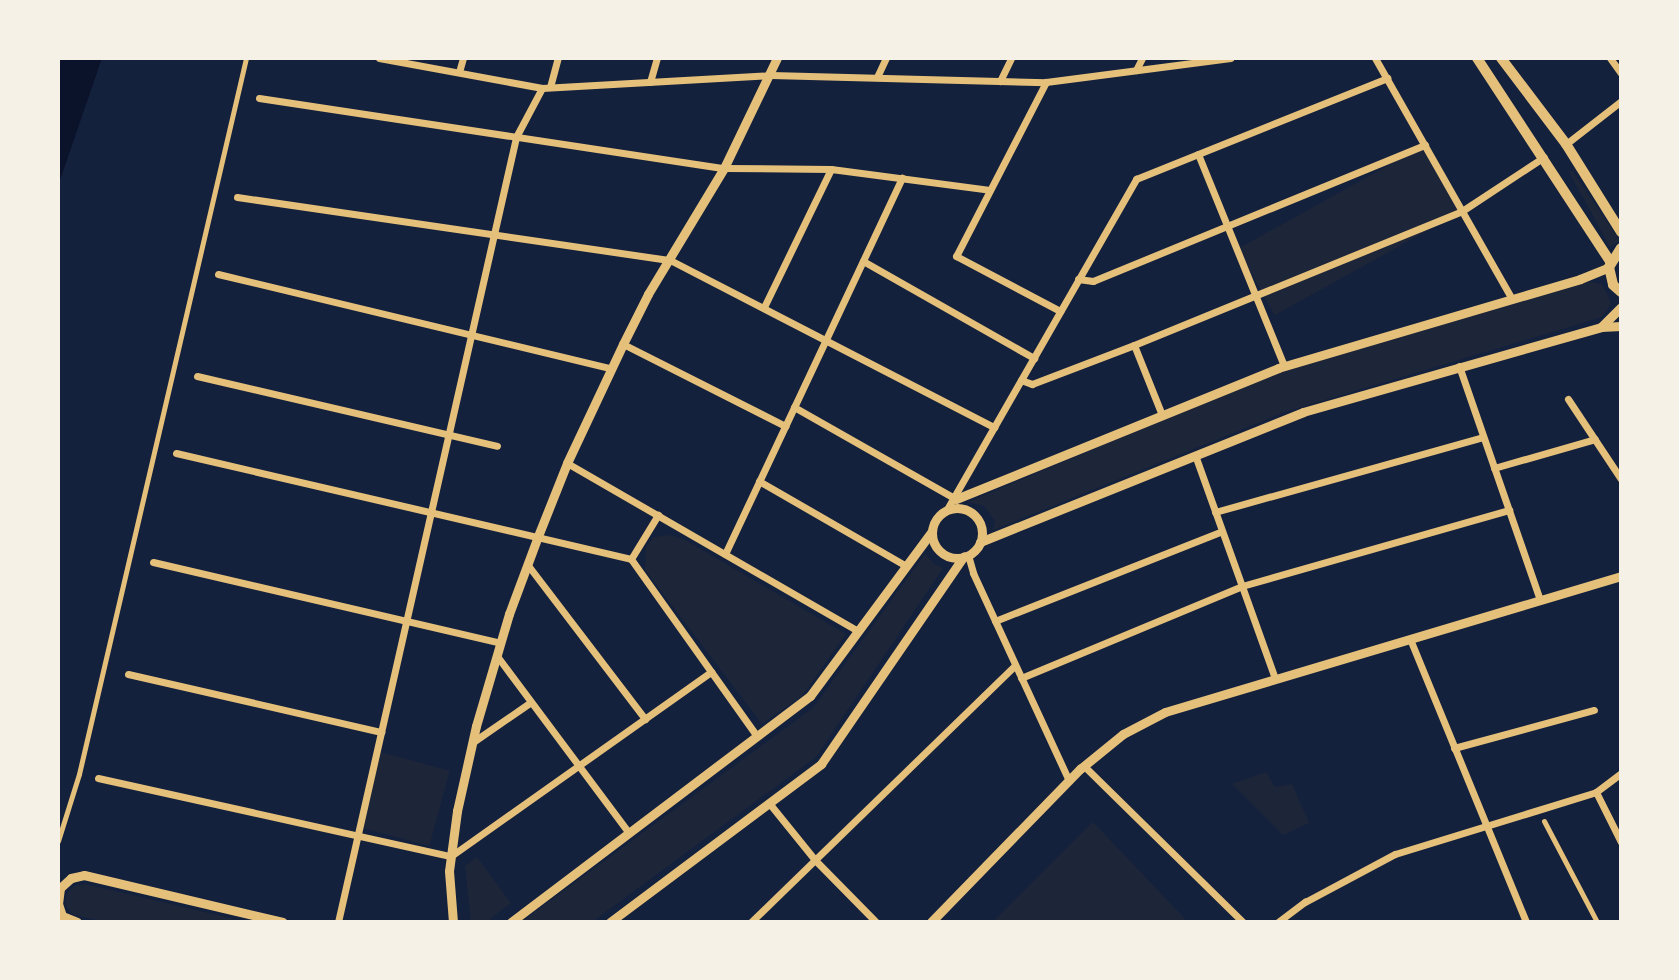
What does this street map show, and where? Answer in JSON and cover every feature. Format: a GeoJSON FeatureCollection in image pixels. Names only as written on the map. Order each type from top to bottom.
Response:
{"type":"FeatureCollection","features":[{"type":"Feature","properties":{"kind":"main road"},"geometry":{"type":"LineString","coordinates":[[1478,58],[1545,157],[1609,264],[1613,285],[1621,292]]}},
{"type":"Feature","properties":{"kind":"main road"},"geometry":{"type":"LineString","coordinates":[[1502,58],[1566,144],[1621,232]]}},
{"type":"Feature","properties":{"kind":"main road"},"geometry":{"type":"LineString","coordinates":[[1609,264],[1621,248]]}},
{"type":"Feature","properties":{"kind":"street"},"geometry":{"type":"LineString","coordinates":[[58,841],[66,823],[89,734],[246,58]]}},
{"type":"Feature","properties":{"kind":"street"},"geometry":{"type":"LineString","coordinates":[[379,58],[546,88],[771,75],[1045,82],[1230,58]]}},
{"type":"Feature","properties":{"kind":"street"},"geometry":{"type":"LineString","coordinates":[[459,72],[463,58]]}},
{"type":"Feature","properties":{"kind":"street"},"geometry":{"type":"LineString","coordinates":[[338,922],[516,137],[546,88],[558,58]]}},
{"type":"Feature","properties":{"kind":"street"},"geometry":{"type":"LineString","coordinates":[[650,82],[657,58]]}},
{"type":"Feature","properties":{"kind":"street"},"geometry":{"type":"LineString","coordinates":[[454,920],[451,856],[472,741],[500,643],[527,564],[567,463],[611,368],[724,168],[777,58]]}},
{"type":"Feature","properties":{"kind":"street"},"geometry":{"type":"LineString","coordinates":[[877,77],[886,58]]}},
{"type":"Feature","properties":{"kind":"street"},"geometry":{"type":"LineString","coordinates":[[1000,81],[1011,58]]}},
{"type":"Feature","properties":{"kind":"street"},"geometry":{"type":"LineString","coordinates":[[1136,70],[1142,58]]}},
{"type":"Feature","properties":{"kind":"street"},"geometry":{"type":"LineString","coordinates":[[1375,58],[1512,299]]}},
{"type":"Feature","properties":{"kind":"street"},"geometry":{"type":"LineString","coordinates":[[1610,58],[1621,73]]}},
{"type":"Feature","properties":{"kind":"street"},"geometry":{"type":"LineString","coordinates":[[946,511],[956,499],[994,427],[1136,179],[1387,78]]}},
{"type":"Feature","properties":{"kind":"street"},"geometry":{"type":"LineString","coordinates":[[1045,82],[956,256],[1060,311]]}},
{"type":"Feature","properties":{"kind":"street"},"geometry":{"type":"LineString","coordinates":[[259,98],[724,168],[831,169],[990,190]]}},
{"type":"Feature","properties":{"kind":"street"},"geometry":{"type":"LineString","coordinates":[[1566,144],[1621,101]]}},
{"type":"Feature","properties":{"kind":"street"},"geometry":{"type":"LineString","coordinates":[[1078,279],[1093,281],[1425,145]]}},
{"type":"Feature","properties":{"kind":"street"},"geometry":{"type":"LineString","coordinates":[[1198,154],[1284,366]]}},
{"type":"Feature","properties":{"kind":"street"},"geometry":{"type":"LineString","coordinates":[[1021,380],[1032,384],[1462,211],[1545,157]]}},
{"type":"Feature","properties":{"kind":"street"},"geometry":{"type":"LineString","coordinates":[[764,307],[831,169]]}},
{"type":"Feature","properties":{"kind":"street"},"geometry":{"type":"LineString","coordinates":[[725,554],[902,178]]}},
{"type":"Feature","properties":{"kind":"street"},"geometry":{"type":"LineString","coordinates":[[237,197],[670,260],[827,338],[994,427]]}},
{"type":"Feature","properties":{"kind":"street"},"geometry":{"type":"LineString","coordinates":[[863,261],[1034,358]]}},
{"type":"Feature","properties":{"kind":"street"},"geometry":{"type":"LineString","coordinates":[[956,499],[1284,366],[1580,279],[1609,264]]}},
{"type":"Feature","properties":{"kind":"street"},"geometry":{"type":"LineString","coordinates":[[218,274],[611,368]]}},
{"type":"Feature","properties":{"kind":"street"},"geometry":{"type":"LineString","coordinates":[[1601,327],[1621,307]]}},
{"type":"Feature","properties":{"kind":"street"},"geometry":{"type":"LineString","coordinates":[[610,922],[821,764],[966,556],[980,542],[1303,412],[1601,327],[1621,326]]}},
{"type":"Feature","properties":{"kind":"street"},"geometry":{"type":"LineString","coordinates":[[623,344],[785,426]]}},
{"type":"Feature","properties":{"kind":"street"},"geometry":{"type":"LineString","coordinates":[[1133,345],[1162,415]]}},
{"type":"Feature","properties":{"kind":"street"},"geometry":{"type":"LineString","coordinates":[[1458,366],[1540,600]]}},
{"type":"Feature","properties":{"kind":"street"},"geometry":{"type":"LineString","coordinates":[[197,376],[497,446]]}},
{"type":"Feature","properties":{"kind":"street"},"geometry":{"type":"LineString","coordinates":[[1568,399],[1621,480]]}},
{"type":"Feature","properties":{"kind":"street"},"geometry":{"type":"LineString","coordinates":[[794,407],[956,499]]}},
{"type":"Feature","properties":{"kind":"street"},"geometry":{"type":"LineString","coordinates":[[1215,512],[1483,437]]}},
{"type":"Feature","properties":{"kind":"street"},"geometry":{"type":"LineString","coordinates":[[1494,468],[1595,439]]}},
{"type":"Feature","properties":{"kind":"street"},"geometry":{"type":"LineString","coordinates":[[176,453],[631,559],[757,736]]}},
{"type":"Feature","properties":{"kind":"street"},"geometry":{"type":"LineString","coordinates":[[1195,455],[1275,679]]}},
{"type":"Feature","properties":{"kind":"street"},"geometry":{"type":"LineString","coordinates":[[567,463],[858,631]]}},
{"type":"Feature","properties":{"kind":"street"},"geometry":{"type":"LineString","coordinates":[[759,481],[906,566]]}},
{"type":"Feature","properties":{"kind":"street"},"geometry":{"type":"LineString","coordinates":[[511,922],[810,696],[932,531],[939,515],[954,508],[969,512],[976,518],[981,530],[980,542]]}},
{"type":"Feature","properties":{"kind":"street"},"geometry":{"type":"LineString","coordinates":[[1021,678],[1242,586],[1509,510]]}},
{"type":"Feature","properties":{"kind":"street"},"geometry":{"type":"LineString","coordinates":[[631,559],[659,515]]}},
{"type":"Feature","properties":{"kind":"street"},"geometry":{"type":"LineString","coordinates":[[932,531],[937,549],[944,555],[966,556]]}},
{"type":"Feature","properties":{"kind":"street"},"geometry":{"type":"LineString","coordinates":[[995,621],[1222,531]]}},
{"type":"Feature","properties":{"kind":"street"},"geometry":{"type":"LineString","coordinates":[[966,556],[1069,781]]}},
{"type":"Feature","properties":{"kind":"street"},"geometry":{"type":"LineString","coordinates":[[153,562],[500,643]]}},
{"type":"Feature","properties":{"kind":"street"},"geometry":{"type":"LineString","coordinates":[[527,564],[645,719]]}},
{"type":"Feature","properties":{"kind":"street"},"geometry":{"type":"LineString","coordinates":[[931,922],[1084,766],[1123,734],[1165,712],[1621,576]]}},
{"type":"Feature","properties":{"kind":"street"},"geometry":{"type":"LineString","coordinates":[[1410,639],[1526,922]]}},
{"type":"Feature","properties":{"kind":"street"},"geometry":{"type":"LineString","coordinates":[[497,656],[629,833]]}},
{"type":"Feature","properties":{"kind":"street"},"geometry":{"type":"LineString","coordinates":[[751,922],[1015,665]]}},
{"type":"Feature","properties":{"kind":"street"},"geometry":{"type":"LineString","coordinates":[[98,778],[451,856],[711,672]]}},
{"type":"Feature","properties":{"kind":"street"},"geometry":{"type":"LineString","coordinates":[[128,674],[381,732]]}},
{"type":"Feature","properties":{"kind":"street"},"geometry":{"type":"LineString","coordinates":[[472,741],[531,702]]}},
{"type":"Feature","properties":{"kind":"street"},"geometry":{"type":"LineString","coordinates":[[1454,748],[1594,710]]}},
{"type":"Feature","properties":{"kind":"street"},"geometry":{"type":"LineString","coordinates":[[1084,766],[1243,922]]}},
{"type":"Feature","properties":{"kind":"street"},"geometry":{"type":"LineString","coordinates":[[1278,922],[1305,902],[1395,854],[1485,824],[1596,792],[1621,773]]}},
{"type":"Feature","properties":{"kind":"street"},"geometry":{"type":"LineString","coordinates":[[1596,792],[1621,842]]}},
{"type":"Feature","properties":{"kind":"street"},"geometry":{"type":"LineString","coordinates":[[769,803],[815,860],[876,922]]}},
{"type":"Feature","properties":{"kind":"street"},"geometry":{"type":"LineString","coordinates":[[1544,821],[1597,922]]}},
{"type":"Feature","properties":{"kind":"street"},"geometry":{"type":"LineString","coordinates":[[77,922],[62,916],[58,904],[60,888],[71,878],[84,875],[284,922]]}},
{"type":"Feature","properties":{"kind":"shaded area"},"geometry":{"type":"Polygon","coordinates":[[[58,58],[102,58],[58,186],[58,58]]]}},
{"type":"Feature","properties":{"kind":"shaded area"},"geometry":{"type":"Polygon","coordinates":[[[1425,145],[1462,211],[1275,315],[1238,249],[1425,145]]]}},
{"type":"Feature","properties":{"kind":"shaded area"},"geometry":{"type":"Polygon","coordinates":[[[1572,170],[1620,241],[1610,247],[1569,172],[1572,170]]]}},
{"type":"Feature","properties":{"kind":"shaded area"},"geometry":{"type":"Polygon","coordinates":[[[1587,281],[1601,284],[1607,293],[1611,304],[1602,317],[1285,412],[993,530],[995,521],[984,506],[968,502],[1273,374],[1587,281]]]}},
{"type":"Feature","properties":{"kind":"shaded area"},"geometry":{"type":"Polygon","coordinates":[[[670,535],[685,540],[846,634],[802,696],[762,724],[645,570],[646,546],[654,537],[670,535]]]}},
{"type":"Feature","properties":{"kind":"shaded area"},"geometry":{"type":"Polygon","coordinates":[[[925,554],[934,564],[943,568],[816,757],[592,922],[521,922],[813,708],[925,554]]]}},
{"type":"Feature","properties":{"kind":"shaded area"},"geometry":{"type":"Polygon","coordinates":[[[380,752],[450,771],[429,846],[360,827],[380,752]]]}},
{"type":"Feature","properties":{"kind":"shaded area"},"geometry":{"type":"Polygon","coordinates":[[[1266,772],[1275,787],[1292,784],[1309,823],[1283,835],[1232,784],[1266,772]]]}},
{"type":"Feature","properties":{"kind":"shaded area"},"geometry":{"type":"Polygon","coordinates":[[[1093,822],[1188,922],[993,922],[1093,822]]]}},
{"type":"Feature","properties":{"kind":"shaded area"},"geometry":{"type":"Polygon","coordinates":[[[477,857],[511,903],[486,922],[471,922],[465,866],[477,857]]]}},
{"type":"Feature","properties":{"kind":"shaded area"},"geometry":{"type":"Polygon","coordinates":[[[85,884],[247,922],[107,922],[73,915],[65,905],[67,893],[74,886],[85,884]]]}}]}
